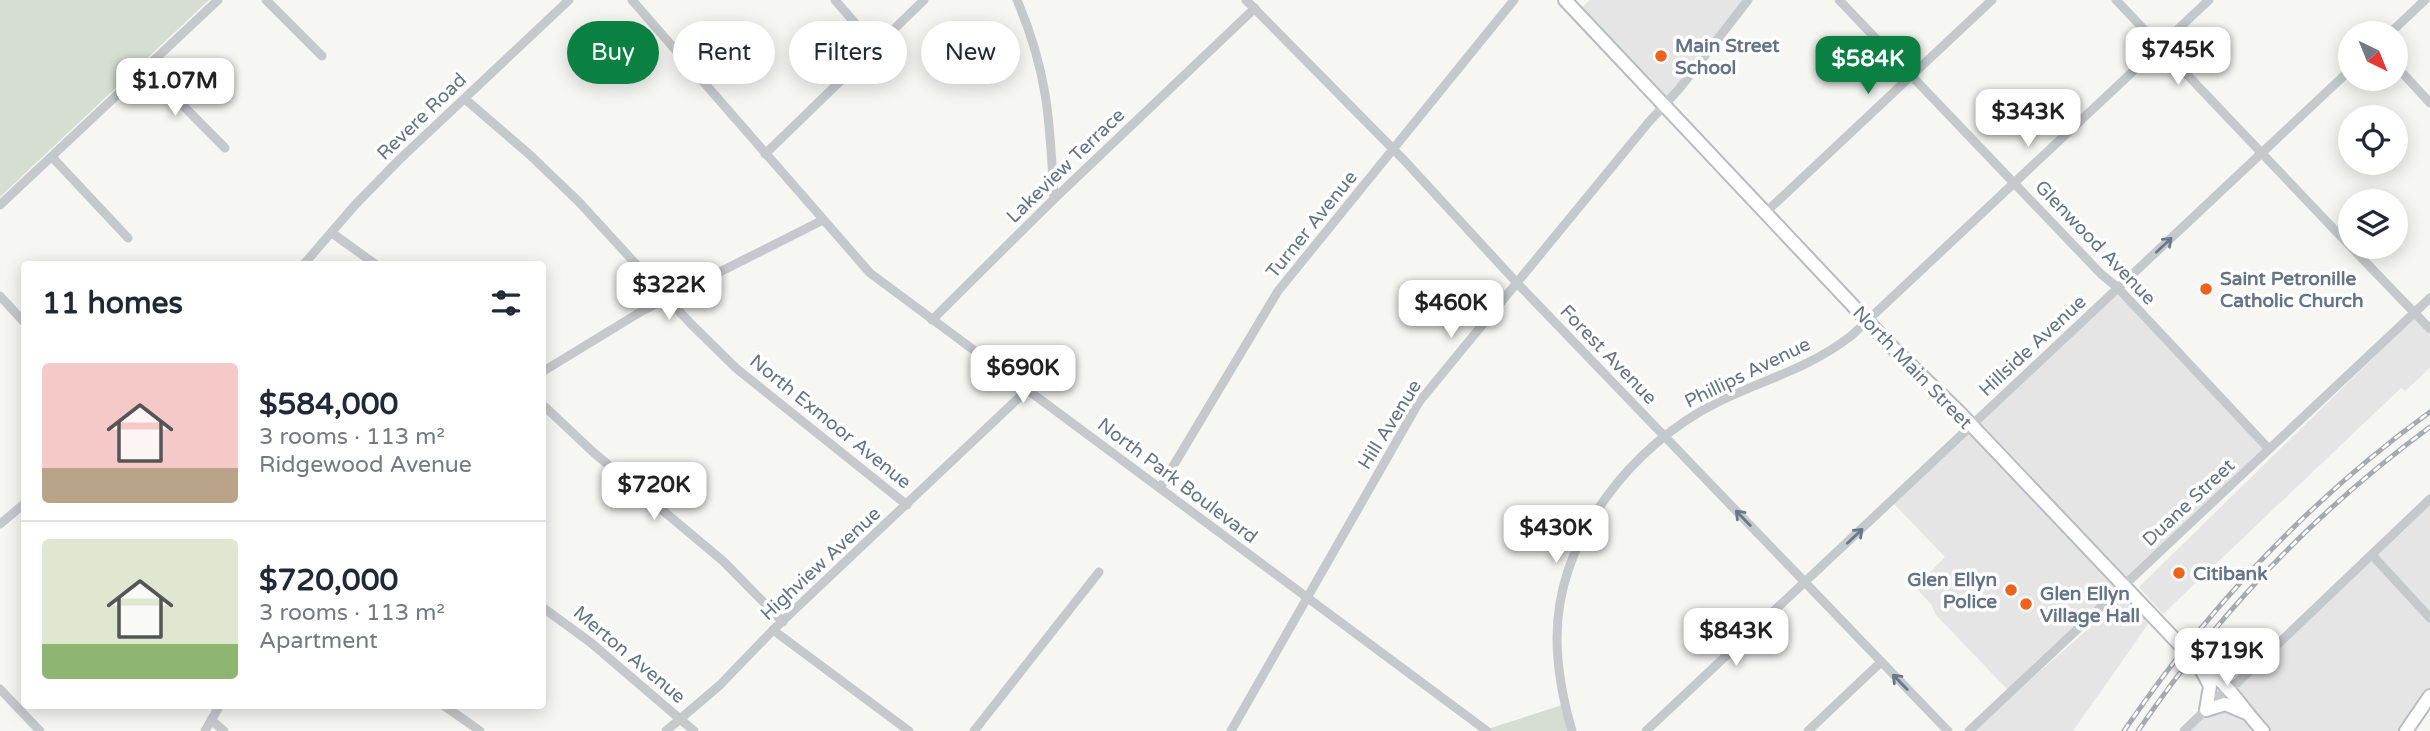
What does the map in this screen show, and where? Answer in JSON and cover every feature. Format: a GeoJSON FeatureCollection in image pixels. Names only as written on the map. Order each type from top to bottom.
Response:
{"type":"FeatureCollection","features":[{"type":"Feature","properties":{"kind":"street"},"geometry":{"type":"LineString","coordinates":[[0,205],[218,0]]}},
{"type":"Feature","properties":{"kind":"street"},"geometry":{"type":"LineString","coordinates":[[266,0],[322,56]]}},
{"type":"Feature","properties":{"kind":"street","name":"Revere Road"},"geometry":{"type":"LineString","coordinates":[[307,261],[391,169],[569,0]]}},
{"type":"Feature","properties":{"kind":"street","name":"North Park Boulevard"},"geometry":{"type":"LineString","coordinates":[[632,0],[870,273],[1487,731]]}},
{"type":"Feature","properties":{"kind":"street"},"geometry":{"type":"LineString","coordinates":[[835,0],[853,21]]}},
{"type":"Feature","properties":{"kind":"street"},"geometry":{"type":"LineString","coordinates":[[902,21],[924,0]]}},
{"type":"Feature","properties":{"kind":"street"},"geometry":{"type":"LineString","coordinates":[[1017,0],[1036,48],[1044,78],[1051,128],[1054,199]]}},
{"type":"Feature","properties":{"kind":"street","name":"Forest Avenue"},"geometry":{"type":"LineString","coordinates":[[1246,0],[1394,150],[1517,283],[1948,731]]}},
{"type":"Feature","properties":{"kind":"street","name":"Turner Avenue"},"geometry":{"type":"LineString","coordinates":[[1160,488],[1278,291],[1514,0]]}},
{"type":"Feature","properties":{"kind":"street","name":"North Main Street"},"geometry":{"type":"LineString","coordinates":[[1564,0],[2199,665],[2210,671],[2228,688],[2263,731]]}},
{"type":"Feature","properties":{"kind":"street","name":"Hill Avenue"},"geometry":{"type":"LineString","coordinates":[[1231,731],[1419,402],[1748,0]]}},
{"type":"Feature","properties":{"kind":"street","name":"Glenwood Avenue"},"geometry":{"type":"LineString","coordinates":[[1839,0],[2101,274],[2118,288],[2269,449]]}},
{"type":"Feature","properties":{"kind":"street"},"geometry":{"type":"LineString","coordinates":[[1765,213],[1992,0]]}},
{"type":"Feature","properties":{"kind":"street"},"geometry":{"type":"LineString","coordinates":[[2116,0],[2338,232]]}},
{"type":"Feature","properties":{"kind":"street","name":"Phillips Avenue"},"geometry":{"type":"LineString","coordinates":[[1572,731],[1561,686],[1557,635],[1570,570],[1578,547],[1601,505],[1630,470],[1664,436],[1718,402],[1814,361],[1836,347],[2210,0]]}},
{"type":"Feature","properties":{"kind":"street"},"geometry":{"type":"LineString","coordinates":[[2402,21],[2425,0]]}},
{"type":"Feature","properties":{"kind":"street","name":"Lakeview Terrace"},"geometry":{"type":"LineString","coordinates":[[932,320],[1054,199],[1255,8]]}},
{"type":"Feature","properties":{"kind":"street"},"geometry":{"type":"LineString","coordinates":[[146,68],[225,148]]}},
{"type":"Feature","properties":{"kind":"street"},"geometry":{"type":"LineString","coordinates":[[2408,79],[2430,103]]}},
{"type":"Feature","properties":{"kind":"street","name":"Hillside Avenue"},"geometry":{"type":"LineString","coordinates":[[1646,731],[2338,81]]}},
{"type":"Feature","properties":{"kind":"street"},"geometry":{"type":"LineString","coordinates":[[765,154],[836,84]]}},
{"type":"Feature","properties":{"kind":"street","name":"North Exmoor Avenue"},"geometry":{"type":"LineString","coordinates":[[465,99],[579,202],[709,343],[737,369],[907,505]]}},
{"type":"Feature","properties":{"kind":"street"},"geometry":{"type":"LineString","coordinates":[[51,157],[128,237]]}},
{"type":"Feature","properties":{"kind":"street"},"geometry":{"type":"LineString","coordinates":[[546,369],[592,339],[668,298],[823,220]]}},
{"type":"Feature","properties":{"kind":"street"},"geometry":{"type":"LineString","coordinates":[[332,233],[371,261]]}},
{"type":"Feature","properties":{"kind":"street"},"geometry":{"type":"LineString","coordinates":[[2363,259],[2430,330]]}},
{"type":"Feature","properties":{"kind":"street"},"geometry":{"type":"LineString","coordinates":[[0,296],[21,320]]}},
{"type":"Feature","properties":{"kind":"street","name":"Duane Street"},"geometry":{"type":"LineString","coordinates":[[1969,731],[2430,298]]}},
{"type":"Feature","properties":{"kind":"street","name":"Highview Avenue"},"geometry":{"type":"LineString","coordinates":[[666,731],[720,684],[1027,390]]}},
{"type":"Feature","properties":{"kind":"street"},"geometry":{"type":"LineString","coordinates":[[546,408],[602,459],[706,545],[783,622]]}},
{"type":"Feature","properties":{"kind":"street"},"geometry":{"type":"LineString","coordinates":[[2184,731],[2228,688],[2237,684],[2430,499]]}},
{"type":"Feature","properties":{"kind":"street"},"geometry":{"type":"LineString","coordinates":[[0,524],[21,506]]}},
{"type":"Feature","properties":{"kind":"street"},"geometry":{"type":"LineString","coordinates":[[2372,555],[2430,618]]}},
{"type":"Feature","properties":{"kind":"street"},"geometry":{"type":"LineString","coordinates":[[974,731],[1099,572]]}},
{"type":"Feature","properties":{"kind":"street","name":"Merton Avenue"},"geometry":{"type":"LineString","coordinates":[[546,610],[590,642],[694,731]]}},
{"type":"Feature","properties":{"kind":"street"},"geometry":{"type":"LineString","coordinates":[[773,631],[909,731]]}},
{"type":"Feature","properties":{"kind":"street"},"geometry":{"type":"LineString","coordinates":[[1808,731],[1881,662]]}},
{"type":"Feature","properties":{"kind":"street"},"geometry":{"type":"LineString","coordinates":[[2199,665],[2210,686],[2206,710]]}},
{"type":"Feature","properties":{"kind":"street"},"geometry":{"type":"LineString","coordinates":[[0,689],[40,731]]}},
{"type":"Feature","properties":{"kind":"street"},"geometry":{"type":"LineString","coordinates":[[2406,731],[2430,696]]}},
{"type":"Feature","properties":{"kind":"street"},"geometry":{"type":"LineString","coordinates":[[2206,710],[2225,704],[2246,713]]}},
{"type":"Feature","properties":{"kind":"street"},"geometry":{"type":"LineString","coordinates":[[205,731],[218,709]]}},
{"type":"Feature","properties":{"kind":"street"},"geometry":{"type":"LineString","coordinates":[[449,709],[480,731]]}},
{"type":"Feature","properties":{"kind":"street"},"geometry":{"type":"LineString","coordinates":[[211,720],[224,731]]}},
{"type":"Feature","properties":{"kind":"shaded area"},"geometry":{"type":"Polygon","coordinates":[[[0,0],[209,0],[0,197],[0,0]]]}},
{"type":"Feature","properties":{"kind":"shaded area","name":"Main Street School"},"geometry":{"type":"Polygon","coordinates":[[[1590,0],[1744,0],[1664,101],[1579,10],[1590,0]]]}},
{"type":"Feature","properties":{"kind":"shaded area"},"geometry":{"type":"Polygon","coordinates":[[[2118,292],[2266,449],[2123,583],[1976,427],[2118,292]]]}},
{"type":"Feature","properties":{"kind":"shaded area"},"geometry":{"type":"Polygon","coordinates":[[[2414,318],[2430,335],[2430,368],[2405,391],[2401,388],[2163,614],[2139,587],[2414,318]]]}},
{"type":"Feature","properties":{"kind":"shaded area"},"geometry":{"type":"Polygon","coordinates":[[[1972,430],[2118,586],[2008,690],[1936,615],[1931,604],[1915,587],[1945,557],[1894,504],[1972,430]]]}},
{"type":"Feature","properties":{"kind":"shaded area"},"geometry":{"type":"Polygon","coordinates":[[[2430,504],[2430,614],[2376,555],[2430,504]]]}},
{"type":"Feature","properties":{"kind":"shaded area"},"geometry":{"type":"Polygon","coordinates":[[[2371,559],[2430,622],[2430,692],[2403,731],[2265,731],[2229,693],[2371,559]]]}},
{"type":"Feature","properties":{"kind":"shaded area"},"geometry":{"type":"Polygon","coordinates":[[[2119,602],[2134,605],[2151,620],[2073,731],[1972,731],[2119,602]]]}},
{"type":"Feature","properties":{"kind":"shaded area"},"geometry":{"type":"Polygon","coordinates":[[[2224,695],[2259,731],[2187,731],[2224,695]]]}},
{"type":"Feature","properties":{"kind":"shaded area"},"geometry":{"type":"Polygon","coordinates":[[[1562,705],[1570,731],[1488,729],[1562,705]]]}},
{"type":"Feature","properties":{"kind":"railway"},"geometry":{"type":"LineString","coordinates":[[2124,731],[2190,642],[2263,558],[2343,481],[2430,412]]}},
{"type":"Feature","properties":{"kind":"railway"},"geometry":{"type":"LineString","coordinates":[[2138,731],[2201,646],[2271,567],[2347,494],[2430,427]]}},
{"type":"Feature","properties":{"kind":"place","name":"Main Street School"},"geometry":{"type":"Point","coordinates":[1661,56]}},
{"type":"Feature","properties":{"kind":"place","name":"Saint Petronille Catholic Church"},"geometry":{"type":"Point","coordinates":[2206,289]}},
{"type":"Feature","properties":{"kind":"place","name":"Citibank"},"geometry":{"type":"Point","coordinates":[2179,573]}},
{"type":"Feature","properties":{"kind":"place","name":"Glen Ellyn Police"},"geometry":{"type":"Point","coordinates":[2011,590]}},
{"type":"Feature","properties":{"kind":"place","name":"Glen Ellyn Village Hall"},"geometry":{"type":"Point","coordinates":[2026,604]}}]}
